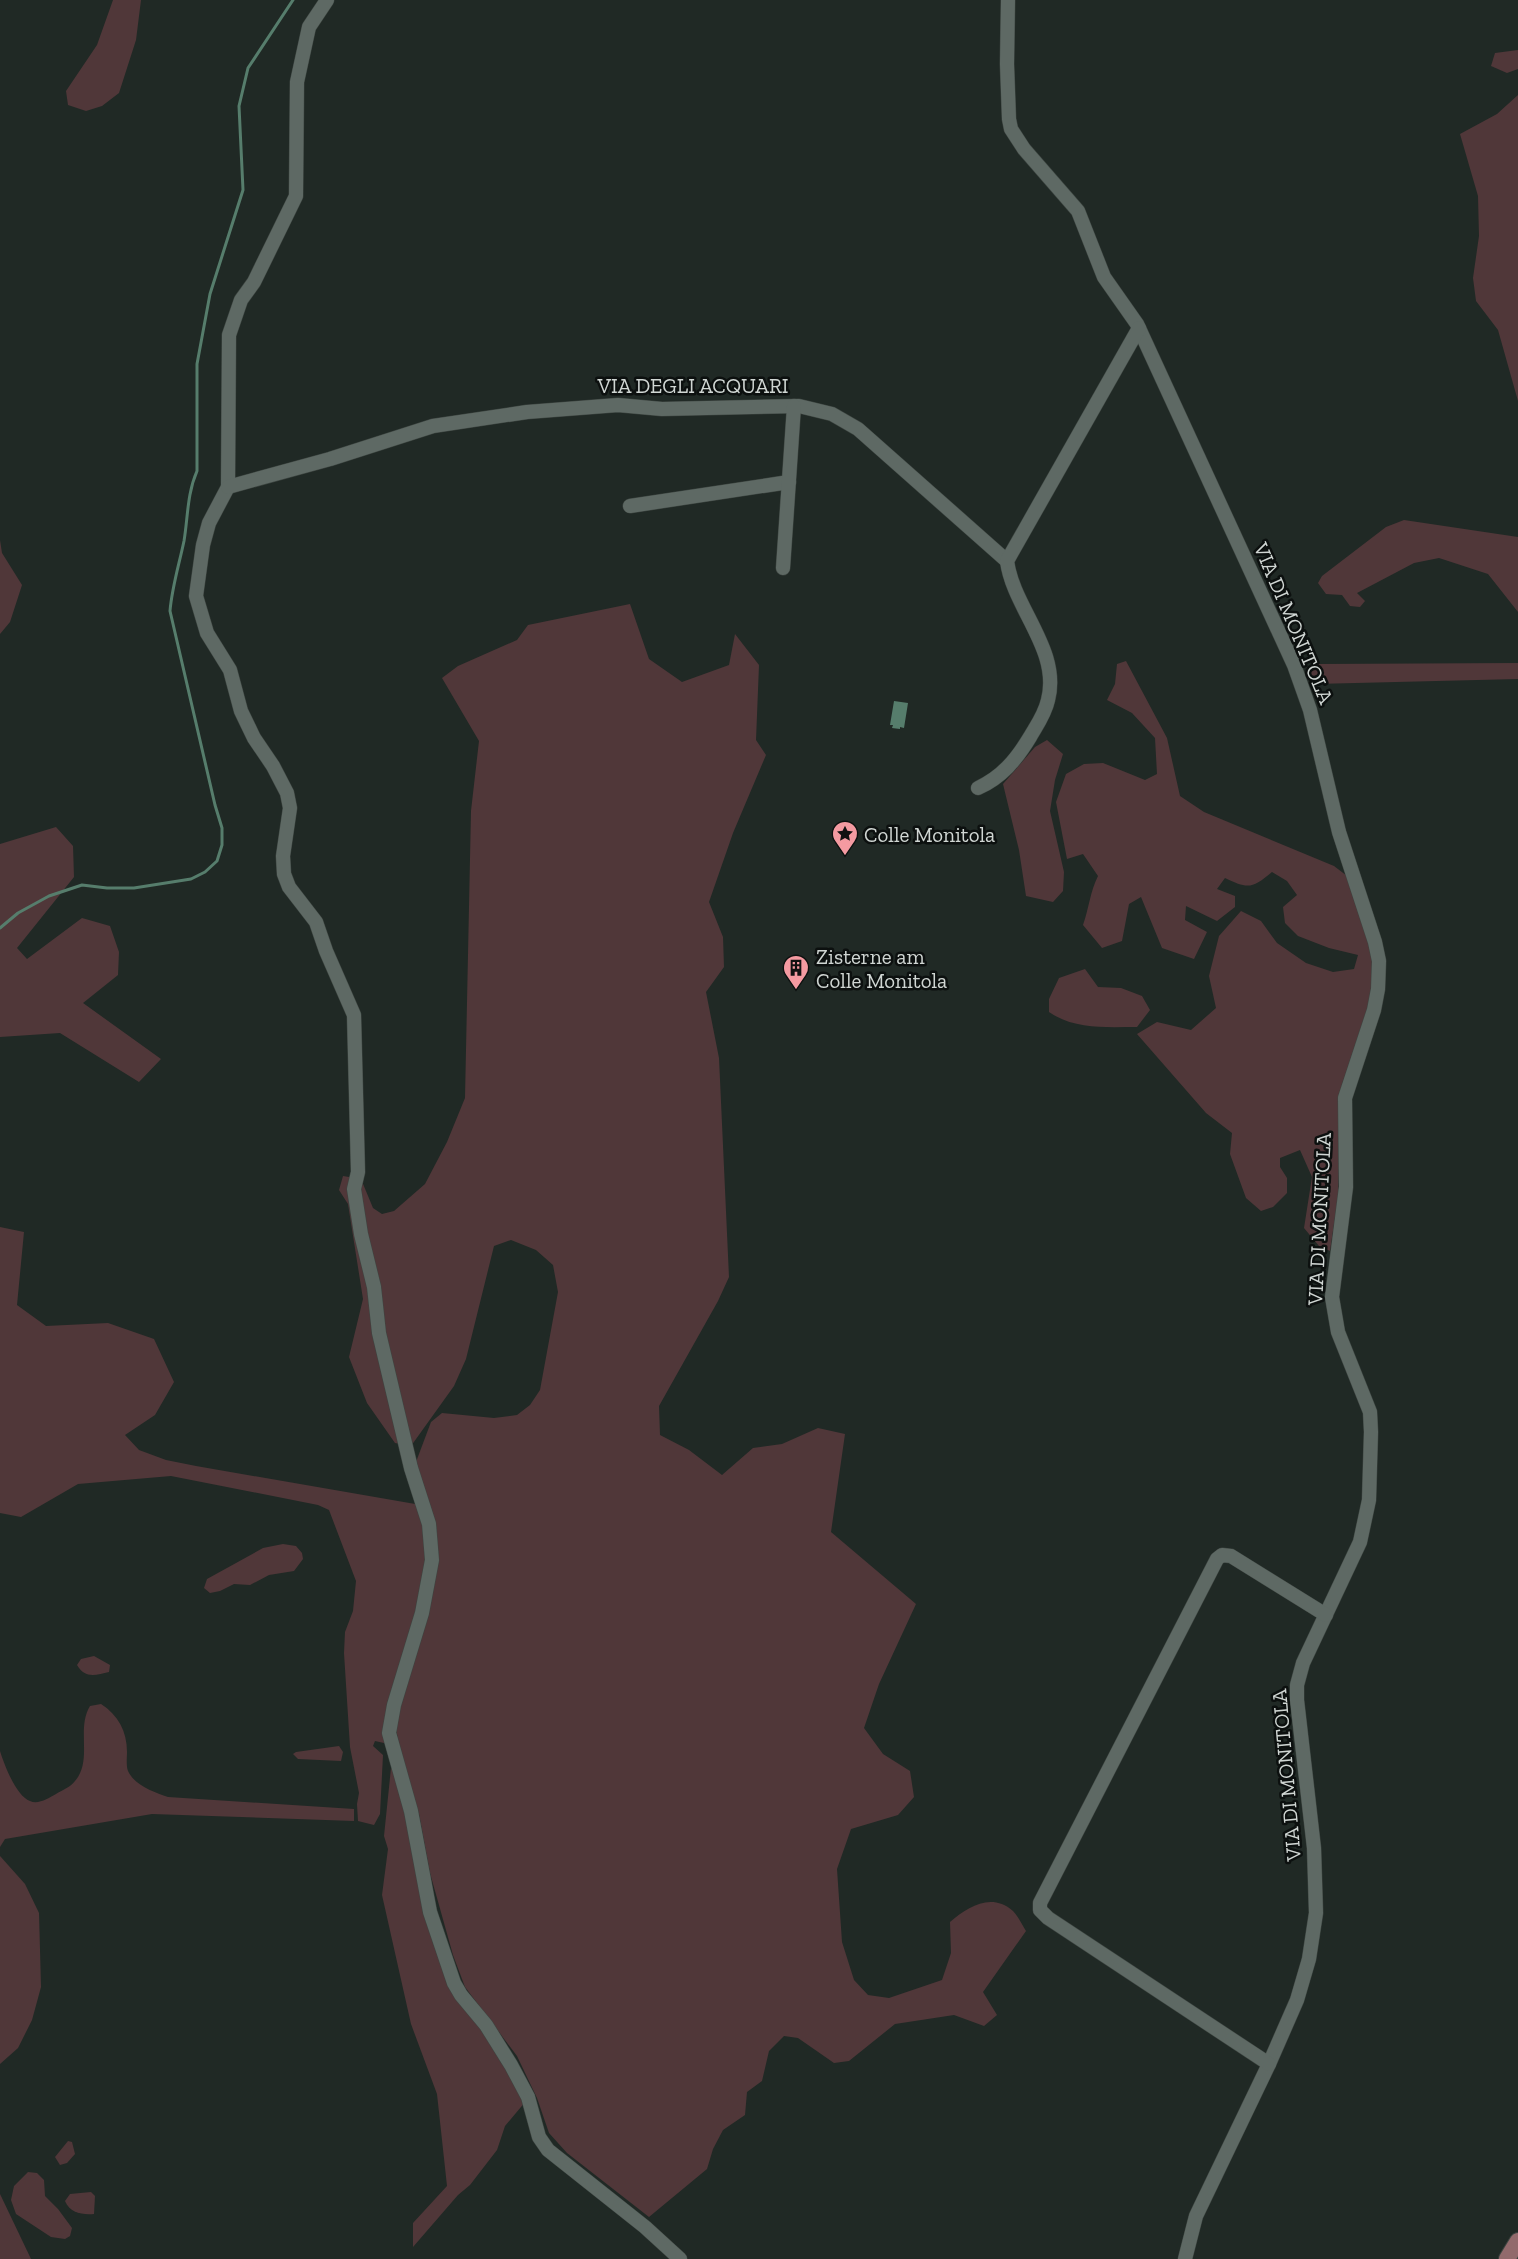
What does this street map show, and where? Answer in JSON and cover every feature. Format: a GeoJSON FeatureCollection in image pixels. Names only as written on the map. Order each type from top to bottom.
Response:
{"type":"FeatureCollection","features":[{"type":"Feature","properties":{"kind":"main road"},"geometry":{"type":"LineString","coordinates":[[1507,2259],[1518,2241]]}},
{"type":"Feature","properties":{"kind":"street"},"geometry":{"type":"LineString","coordinates":[[327,0],[309,27],[297,82],[296,196],[254,282],[241,300],[229,334],[228,487],[209,523],[203,545],[196,596],[207,633],[230,670],[241,711],[286,793],[290,808],[283,856],[289,887],[315,922],[354,1015],[358,1172],[354,1189],[361,1234],[374,1287],[379,1333],[411,1468],[429,1524],[431,1576],[394,1705],[389,1733],[411,1811],[430,1912],[454,1983],[490,2031],[515,2073],[528,2097],[539,2137],[548,2150],[645,2227],[680,2259]]}},
{"type":"Feature","properties":{"kind":"street","name":"VIA DI MONITOLA"},"geometry":{"type":"LineString","coordinates":[[1008,0],[1007,64],[1011,129],[1024,149],[1078,211],[1104,278],[1133,316],[1139,328],[1299,678],[1312,719],[1339,832],[1379,956],[1379,983],[1374,1010],[1345,1098],[1346,1187],[1332,1297],[1338,1332],[1370,1412],[1369,1506],[1360,1542],[1302,1667],[1297,1690],[1314,1848],[1316,1913],[1314,1935],[1300,1990],[1269,2064],[1196,2216],[1185,2259]]}},
{"type":"Feature","properties":{"kind":"street"},"geometry":{"type":"LineString","coordinates":[[978,788],[1004,772],[1017,758],[1044,712],[1050,691],[1051,677],[1044,653],[1014,590],[1007,561],[1139,328]]}},
{"type":"Feature","properties":{"kind":"street","name":"VIA DEGLI ACQUARI"},"geometry":{"type":"LineString","coordinates":[[228,487],[330,459],[432,426],[515,413],[618,405],[656,409],[794,406],[827,412],[858,429],[1007,561]]}},
{"type":"Feature","properties":{"kind":"street"},"geometry":{"type":"LineString","coordinates":[[783,568],[794,406]]}},
{"type":"Feature","properties":{"kind":"street"},"geometry":{"type":"LineString","coordinates":[[630,506],[789,482]]}},
{"type":"Feature","properties":{"kind":"street"},"geometry":{"type":"LineString","coordinates":[[1269,2064],[1048,1918],[1042,1913],[1040,1904],[1217,1559],[1225,1554],[1231,1556],[1326,1615]]}},
{"type":"Feature","properties":{"kind":"shaded area"},"geometry":{"type":"Polygon","coordinates":[[[113,0],[141,0],[136,40],[119,93],[102,106],[86,111],[68,105],[66,91],[97,45],[113,0]]]}},
{"type":"Feature","properties":{"kind":"shaded area"},"geometry":{"type":"Polygon","coordinates":[[[1518,50],[1518,69],[1507,73],[1491,66],[1495,53],[1518,50]]]}},
{"type":"Feature","properties":{"kind":"shaded area"},"geometry":{"type":"Polygon","coordinates":[[[1518,95],[1518,401],[1498,330],[1476,301],[1473,278],[1479,236],[1478,196],[1460,134],[1497,114],[1518,95]]]}},
{"type":"Feature","properties":{"kind":"shaded area"},"geometry":{"type":"Polygon","coordinates":[[[1404,520],[1518,537],[1518,612],[1488,574],[1439,558],[1414,563],[1357,593],[1365,601],[1360,607],[1350,606],[1342,595],[1326,594],[1318,583],[1322,576],[1386,527],[1404,520]]]}},
{"type":"Feature","properties":{"kind":"shaded area"},"geometry":{"type":"Polygon","coordinates":[[[0,540],[2,553],[22,585],[10,622],[0,634],[0,540]]]}},
{"type":"Feature","properties":{"kind":"shaded area"},"geometry":{"type":"Polygon","coordinates":[[[630,604],[649,659],[682,682],[729,665],[735,634],[759,665],[756,740],[766,755],[733,833],[709,902],[723,937],[724,967],[706,992],[719,1058],[729,1277],[659,1406],[660,1435],[689,1450],[722,1475],[753,1448],[782,1444],[818,1428],[845,1434],[831,1532],[916,1604],[879,1684],[864,1728],[883,1754],[910,1771],[914,1797],[898,1815],[851,1829],[837,1869],[842,1942],[854,1980],[868,1995],[889,1998],[942,1980],[951,1953],[950,1922],[964,1911],[980,1904],[988,1902],[1005,1905],[1015,1913],[1026,1931],[983,1992],[997,2015],[984,2026],[954,2015],[895,2024],[849,2061],[834,2063],[798,2038],[784,2036],[769,2051],[762,2081],[747,2092],[745,2115],[723,2130],[713,2149],[707,2169],[649,2217],[567,2153],[549,2133],[537,2098],[517,2056],[465,1987],[453,1955],[430,1873],[419,1814],[405,1771],[396,1730],[396,1716],[431,1595],[416,1462],[431,1422],[442,1413],[494,1418],[517,1415],[530,1405],[540,1390],[558,1292],[553,1265],[536,1250],[511,1240],[494,1246],[466,1359],[454,1386],[411,1446],[395,1443],[367,1403],[349,1357],[363,1299],[348,1204],[339,1190],[343,1176],[361,1179],[373,1208],[382,1214],[394,1211],[425,1184],[447,1142],[465,1098],[471,811],[479,741],[442,678],[458,666],[517,640],[528,625],[630,604]]]}},
{"type":"Feature","properties":{"kind":"shaded area"},"geometry":{"type":"Polygon","coordinates":[[[1126,661],[1167,738],[1180,796],[1204,812],[1334,866],[1351,879],[1376,969],[1370,1011],[1342,1084],[1338,1197],[1330,1251],[1319,1246],[1304,1228],[1312,1177],[1300,1150],[1280,1158],[1280,1167],[1287,1178],[1287,1193],[1273,1207],[1261,1211],[1246,1198],[1230,1154],[1232,1133],[1206,1113],[1137,1034],[1157,1022],[1191,1030],[1216,1008],[1209,976],[1219,936],[1241,911],[1261,921],[1277,943],[1306,963],[1333,972],[1354,969],[1358,955],[1329,948],[1298,936],[1285,923],[1283,907],[1297,895],[1287,881],[1272,872],[1250,886],[1225,878],[1217,889],[1235,896],[1235,907],[1217,921],[1186,906],[1185,920],[1207,932],[1194,959],[1162,948],[1141,897],[1129,904],[1122,941],[1102,948],[1083,925],[1098,876],[1083,854],[1067,859],[1056,802],[1066,774],[1084,764],[1103,763],[1145,780],[1157,774],[1155,738],[1132,713],[1107,700],[1115,684],[1117,664],[1126,661]]]}},
{"type":"Feature","properties":{"kind":"shaded area"},"geometry":{"type":"Polygon","coordinates":[[[1518,663],[1518,679],[1315,684],[1306,668],[1319,664],[1518,663]]]}},
{"type":"Feature","properties":{"kind":"shaded area"},"geometry":{"type":"Polygon","coordinates":[[[894,701],[908,703],[904,728],[892,728],[893,725],[890,725],[894,701]]]}},
{"type":"Feature","properties":{"kind":"shaded area"},"geometry":{"type":"Polygon","coordinates":[[[1047,740],[1063,754],[1055,780],[1050,811],[1064,872],[1063,891],[1053,902],[1026,896],[1019,850],[1003,784],[1035,747],[1047,740]]]}},
{"type":"Feature","properties":{"kind":"shaded area"},"geometry":{"type":"Polygon","coordinates":[[[56,827],[73,846],[74,877],[17,948],[27,959],[82,918],[110,926],[119,952],[118,975],[83,1003],[161,1059],[139,1082],[60,1033],[0,1037],[0,844],[56,827]]]}},
{"type":"Feature","properties":{"kind":"shaded area"},"geometry":{"type":"Polygon","coordinates":[[[1085,969],[1098,987],[1121,988],[1142,996],[1150,1010],[1137,1027],[1080,1025],[1049,1012],[1049,999],[1059,978],[1085,969]]]}},
{"type":"Feature","properties":{"kind":"shaded area"},"geometry":{"type":"Polygon","coordinates":[[[0,1227],[24,1232],[17,1305],[46,1326],[108,1323],[154,1339],[174,1382],[155,1415],[125,1435],[139,1450],[166,1460],[196,1466],[421,1505],[429,1559],[387,1737],[384,1743],[375,1741],[373,1746],[383,1755],[380,1814],[374,1825],[358,1821],[359,1793],[350,1747],[344,1653],[345,1632],[353,1611],[356,1581],[329,1510],[318,1505],[171,1476],[78,1484],[21,1517],[0,1513],[0,1227]]]}},
{"type":"Feature","properties":{"kind":"shaded area"},"geometry":{"type":"Polygon","coordinates":[[[283,1544],[296,1546],[302,1553],[303,1559],[294,1571],[269,1575],[250,1585],[234,1584],[210,1593],[204,1588],[207,1579],[263,1548],[283,1544]]]}},
{"type":"Feature","properties":{"kind":"shaded area"},"geometry":{"type":"Polygon","coordinates":[[[94,1656],[110,1665],[109,1672],[91,1675],[77,1665],[81,1659],[94,1656]]]}},
{"type":"Feature","properties":{"kind":"shaded area"},"geometry":{"type":"Polygon","coordinates":[[[101,1704],[117,1718],[123,1730],[127,1744],[128,1771],[135,1781],[151,1791],[168,1797],[354,1809],[354,1821],[152,1814],[5,1839],[0,1847],[0,1751],[11,1779],[20,1793],[33,1802],[47,1799],[71,1785],[80,1773],[83,1764],[86,1715],[90,1706],[101,1704]]]}},
{"type":"Feature","properties":{"kind":"shaded area"},"geometry":{"type":"Polygon","coordinates":[[[339,1746],[343,1752],[341,1761],[298,1759],[293,1754],[296,1752],[339,1746]]]}},
{"type":"Feature","properties":{"kind":"shaded area"},"geometry":{"type":"Polygon","coordinates":[[[391,1768],[400,1782],[450,1984],[491,2040],[526,2101],[505,2126],[497,2150],[470,2185],[458,2195],[413,2247],[413,2223],[447,2186],[437,2094],[411,2024],[382,1895],[388,1849],[384,1836],[391,1768]]]}},
{"type":"Feature","properties":{"kind":"shaded area"},"geometry":{"type":"Polygon","coordinates":[[[0,1856],[25,1884],[39,1913],[41,1987],[32,2020],[18,2048],[0,2064],[0,1856]]]}},
{"type":"Feature","properties":{"kind":"shaded area"},"geometry":{"type":"Polygon","coordinates":[[[68,2141],[72,2142],[75,2154],[67,2163],[60,2165],[55,2157],[68,2141]]]}},
{"type":"Feature","properties":{"kind":"shaded area"},"geometry":{"type":"Polygon","coordinates":[[[28,2172],[37,2173],[44,2180],[45,2196],[72,2228],[70,2236],[65,2239],[51,2237],[16,2214],[11,2200],[14,2186],[28,2172]]]}},
{"type":"Feature","properties":{"kind":"shaded area"},"geometry":{"type":"Polygon","coordinates":[[[91,2192],[95,2196],[94,2214],[77,2212],[65,2201],[70,2194],[91,2192]]]}},
{"type":"Feature","properties":{"kind":"shaded area"},"geometry":{"type":"Polygon","coordinates":[[[0,2194],[31,2259],[0,2259],[0,2194]]]}},
{"type":"Feature","properties":{"kind":"waterway"},"geometry":{"type":"LineString","coordinates":[[0,928],[18,913],[49,896],[82,885],[134,888],[191,879],[205,872],[217,861],[222,845],[222,828],[170,611],[190,497],[197,471],[197,364],[210,294],[243,190],[239,106],[248,68],[293,0]]}},
{"type":"Feature","properties":{"kind":"place","name":"Colle Monitola"},"geometry":{"type":"Point","coordinates":[845,857]}},
{"type":"Feature","properties":{"kind":"place","name":"Zisterne am Colle Monitola"},"geometry":{"type":"Point","coordinates":[796,991]}}]}
